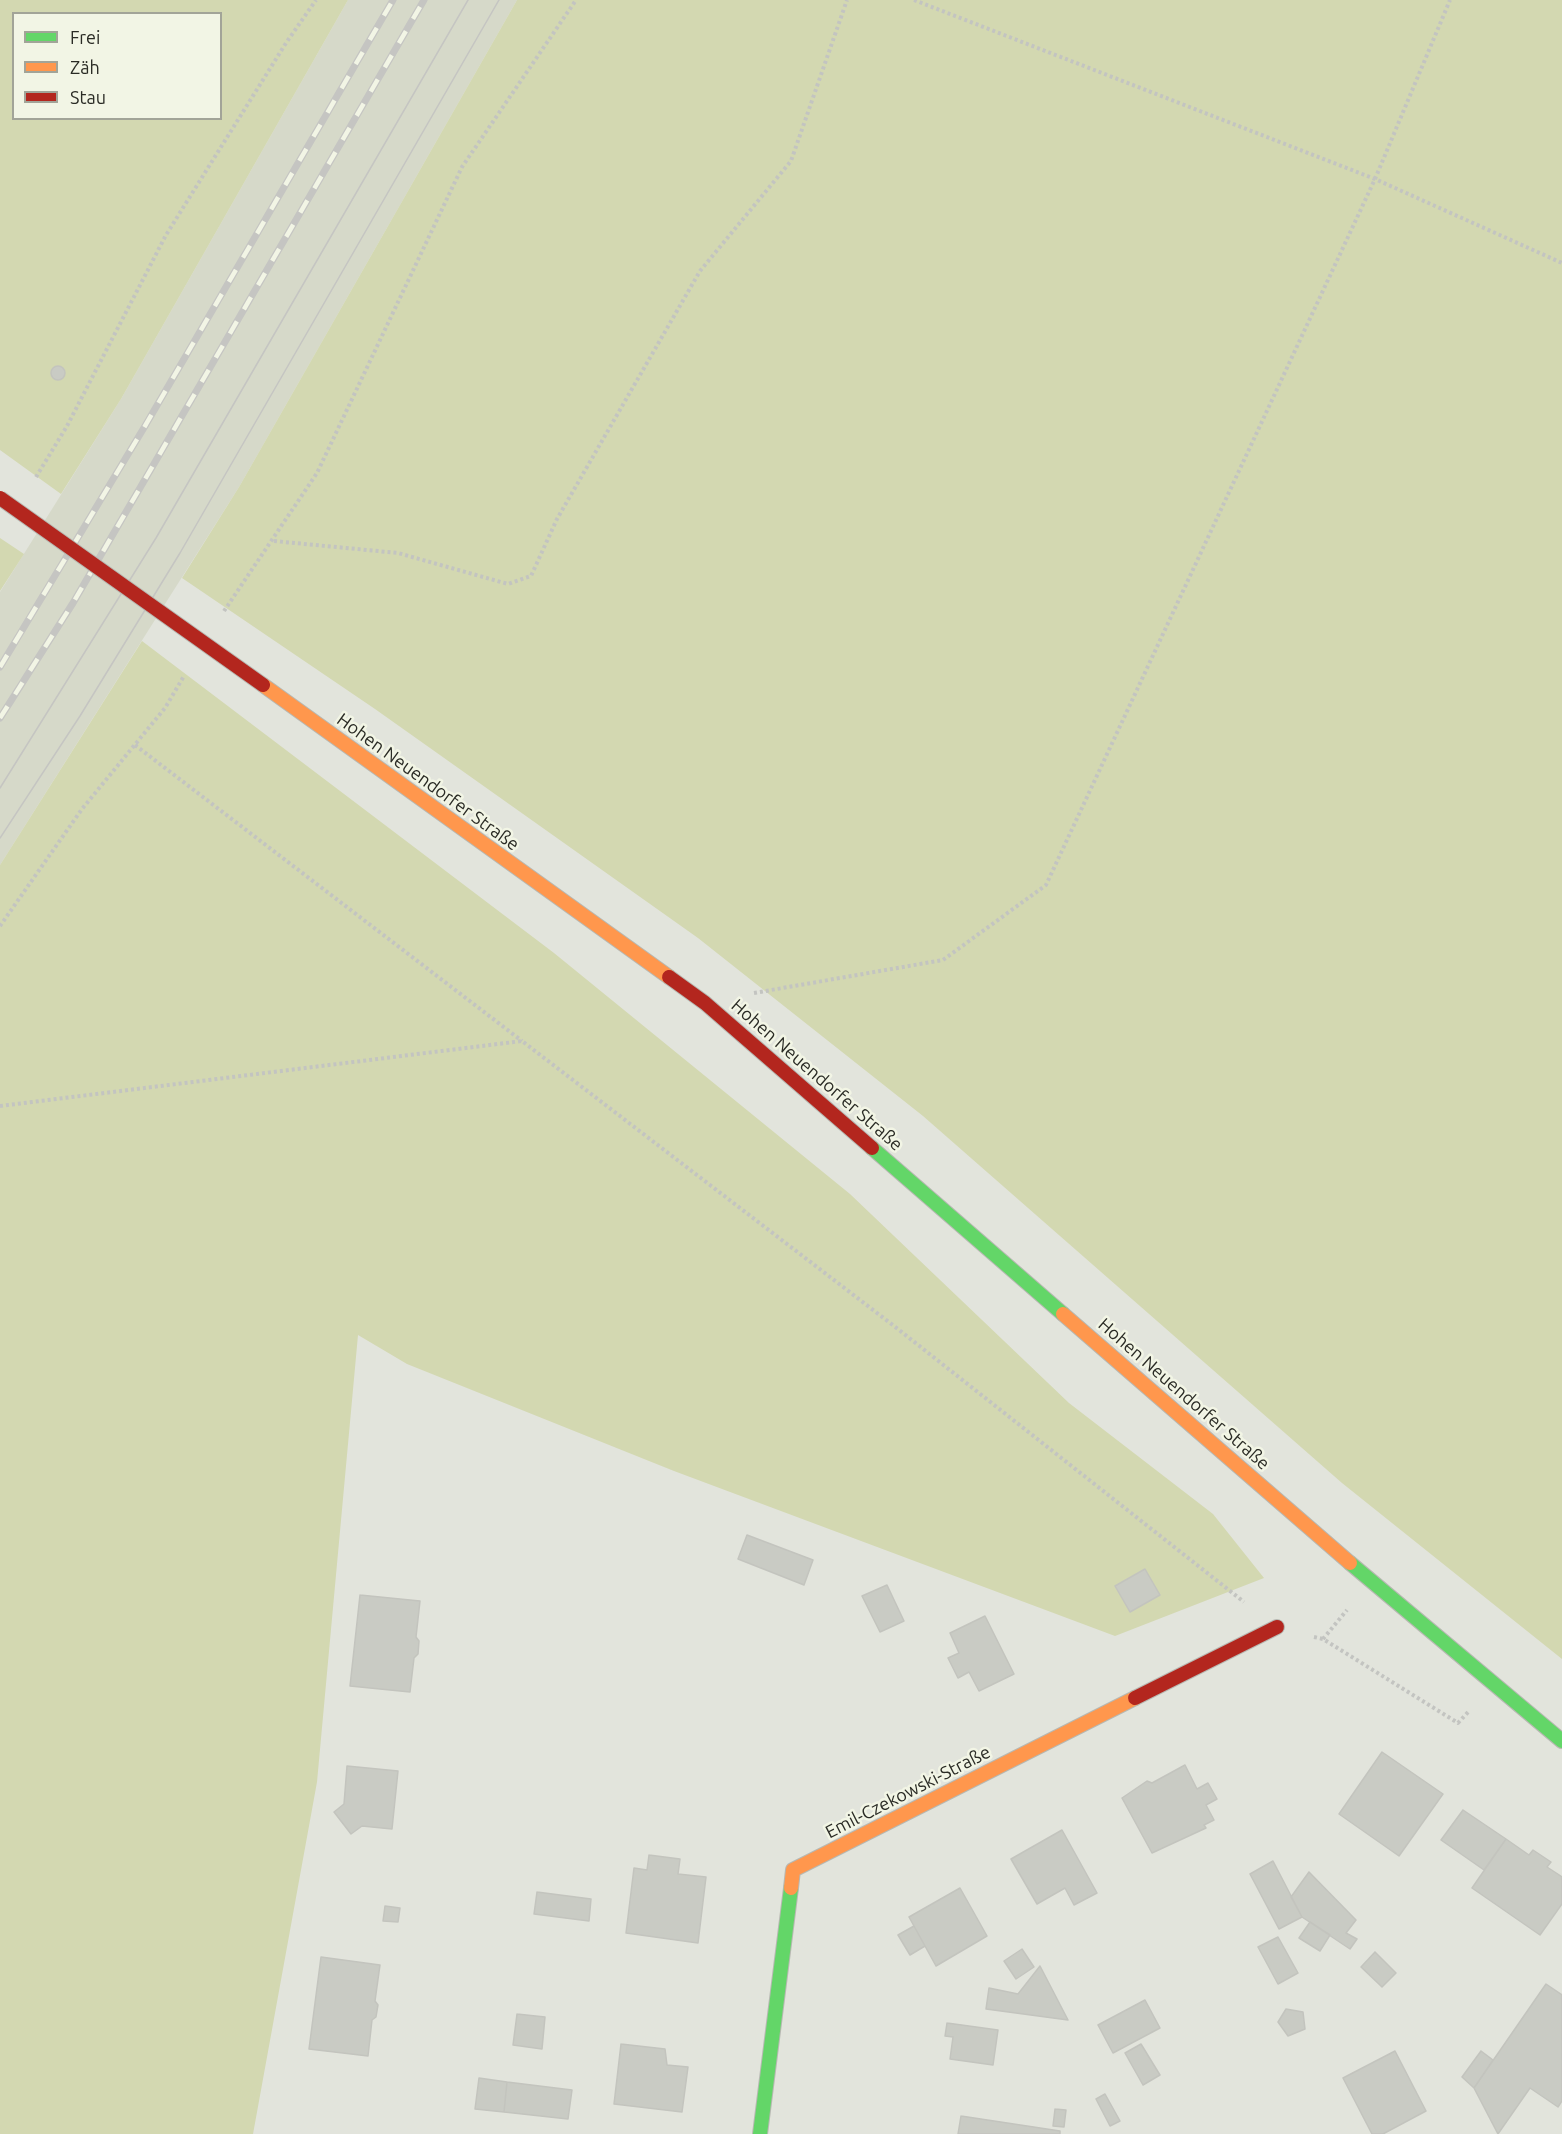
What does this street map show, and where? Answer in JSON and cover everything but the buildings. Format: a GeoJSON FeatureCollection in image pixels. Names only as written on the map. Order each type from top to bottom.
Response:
{"type":"FeatureCollection","features":[{"type":"Feature","properties":{"kind":"main road","name":"Hohen Neuendorfer Straße"},"geometry":{"type":"LineString","coordinates":[[0,498],[705,1003],[1342,1556],[1562,1741]]}},
{"type":"Feature","properties":{"kind":"main road","name":"Emil-Czekowski-Straße"},"geometry":{"type":"LineString","coordinates":[[760,2134],[793,1870],[1277,1627]]}},
{"type":"Feature","properties":{"kind":"path"},"geometry":{"type":"LineString","coordinates":[[35,477],[67,426],[166,235],[286,43],[316,0]]}},
{"type":"Feature","properties":{"kind":"path"},"geometry":{"type":"LineString","coordinates":[[220,616],[239,586],[274,541],[317,473],[462,167],[576,0]]}},
{"type":"Feature","properties":{"kind":"path"},"geometry":{"type":"LineString","coordinates":[[274,541],[398,553],[507,584],[531,576],[556,519],[700,271],[791,161],[847,0]]}},
{"type":"Feature","properties":{"kind":"path"},"geometry":{"type":"LineString","coordinates":[[914,0],[1375,179],[1562,263]]}},
{"type":"Feature","properties":{"kind":"path"},"geometry":{"type":"LineString","coordinates":[[753,993],[943,960],[1046,885],[1375,179],[1450,0]]}},
{"type":"Feature","properties":{"kind":"path"},"geometry":{"type":"LineString","coordinates":[[0,926],[82,809],[165,708],[190,667]]}},
{"type":"Feature","properties":{"kind":"path"},"geometry":{"type":"LineString","coordinates":[[135,745],[894,1326],[1277,1627]]}},
{"type":"Feature","properties":{"kind":"path"},"geometry":{"type":"LineString","coordinates":[[0,1106],[522,1041]]}},
{"type":"Feature","properties":{"kind":"path"},"geometry":{"type":"LineString","coordinates":[[1352,1605],[1323,1640],[1458,1723],[1469,1711]]}},
{"type":"Feature","properties":{"kind":"shaded area"},"geometry":{"type":"Polygon","coordinates":[[[348,0],[517,0],[239,487],[0,865],[0,592],[121,399],[348,0]]]}},
{"type":"Feature","properties":{"kind":"green space"},"geometry":{"type":"Polygon","coordinates":[[[0,0],[348,0],[121,399],[61,494],[0,450],[0,0]]]}},
{"type":"Feature","properties":{"kind":"green space"},"geometry":{"type":"Polygon","coordinates":[[[517,0],[1562,0],[1562,1659],[1342,1483],[923,1116],[698,938],[375,709],[182,578],[239,487],[517,0]]]}},
{"type":"Feature","properties":{"kind":"green space"},"geometry":{"type":"Polygon","coordinates":[[[0,538],[24,554],[0,591],[0,538]]]}},
{"type":"Feature","properties":{"kind":"green space"},"geometry":{"type":"Polygon","coordinates":[[[142,641],[554,953],[850,1194],[1069,1403],[1213,1514],[1264,1578],[1115,1636],[674,1471],[407,1364],[358,1335],[317,1782],[253,2134],[0,2134],[0,865],[142,641]]]}},
{"type":"Feature","properties":{"kind":"tram line"},"geometry":{"type":"LineString","coordinates":[[0,788],[156,538],[468,0]]}},
{"type":"Feature","properties":{"kind":"tram line"},"geometry":{"type":"LineString","coordinates":[[0,838],[80,716],[180,553],[499,0]]}},
{"type":"Feature","properties":{"kind":"railway"},"geometry":{"type":"LineString","coordinates":[[0,667],[145,426],[393,0]]}},
{"type":"Feature","properties":{"kind":"railway"},"geometry":{"type":"LineString","coordinates":[[0,718],[73,603],[424,0]]}},
{"type":"Feature","properties":{"kind":"traffic: fast"},"geometry":{"type":"LineString","coordinates":[[872,1148],[1063,1314]]}},
{"type":"Feature","properties":{"kind":"traffic: fast"},"geometry":{"type":"LineString","coordinates":[[1350,1563],[1562,1741]]}},
{"type":"Feature","properties":{"kind":"traffic: fast"},"geometry":{"type":"LineString","coordinates":[[760,2134],[791,1888]]}},
{"type":"Feature","properties":{"kind":"traffic: slow"},"geometry":{"type":"LineString","coordinates":[[263,685],[669,977]]}},
{"type":"Feature","properties":{"kind":"traffic: slow"},"geometry":{"type":"LineString","coordinates":[[1063,1314],[1350,1563]]}},
{"type":"Feature","properties":{"kind":"traffic: slow"},"geometry":{"type":"LineString","coordinates":[[791,1888],[793,1870],[1135,1698]]}},
{"type":"Feature","properties":{"kind":"traffic: jam"},"geometry":{"type":"LineString","coordinates":[[0,498],[263,685]]}},
{"type":"Feature","properties":{"kind":"traffic: jam"},"geometry":{"type":"LineString","coordinates":[[669,977],[705,1003],[872,1148]]}},
{"type":"Feature","properties":{"kind":"traffic: jam"},"geometry":{"type":"LineString","coordinates":[[1135,1698],[1277,1627]]}}]}
